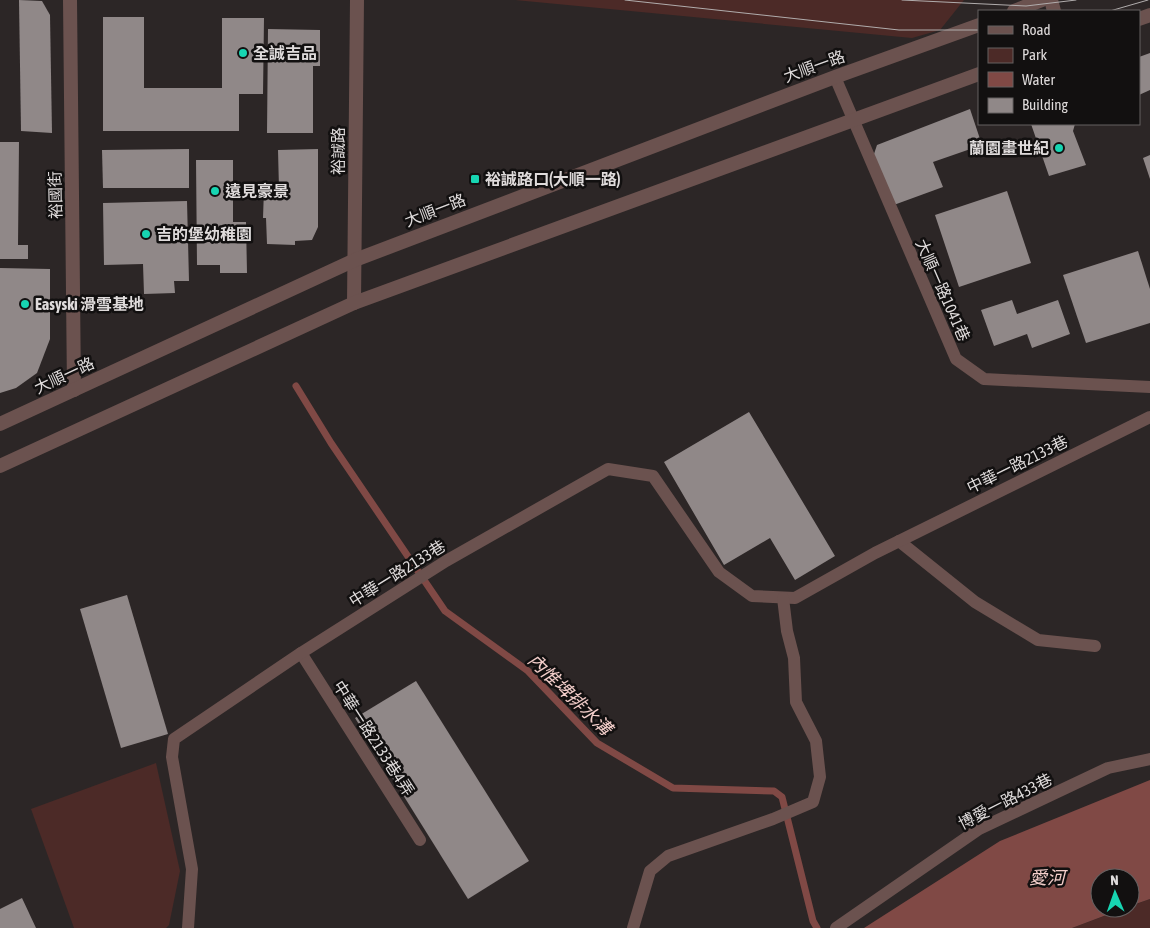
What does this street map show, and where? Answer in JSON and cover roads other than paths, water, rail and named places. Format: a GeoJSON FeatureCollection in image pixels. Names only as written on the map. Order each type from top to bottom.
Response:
{"type":"FeatureCollection","features":[{"type":"Feature","properties":{"kind":"street","name":"裕國街"},"geometry":{"type":"LineString","coordinates":[[70,0],[74,390]]}},
{"type":"Feature","properties":{"kind":"street","name":"裕誠路"},"geometry":{"type":"LineString","coordinates":[[354,303],[357,0]]}},
{"type":"Feature","properties":{"kind":"street"},"geometry":{"type":"LineString","coordinates":[[1017,10],[1042,0]]}},
{"type":"Feature","properties":{"kind":"street","name":"大順一路"},"geometry":{"type":"LineString","coordinates":[[0,424],[354,260],[835,77],[978,25]]}},
{"type":"Feature","properties":{"kind":"street"},"geometry":{"type":"LineString","coordinates":[[0,466],[354,303],[851,119],[978,74]]}},
{"type":"Feature","properties":{"kind":"lane","name":"大順一路1041巷"},"geometry":{"type":"LineString","coordinates":[[835,77],[851,119],[956,359],[984,379],[1150,387]]}},
{"type":"Feature","properties":{"kind":"lane","name":"中華一路2133巷"},"geometry":{"type":"LineString","coordinates":[[188,928],[192,869],[172,758],[174,739],[301,653],[412,582],[608,469],[653,476],[719,572],[752,596],[795,598],[900,541],[1150,416]]}},
{"type":"Feature","properties":{"kind":"lane"},"geometry":{"type":"LineString","coordinates":[[900,541],[975,602],[1038,640],[1095,646]]}},
{"type":"Feature","properties":{"kind":"lane"},"geometry":{"type":"LineString","coordinates":[[633,928],[650,871],[668,856],[774,819],[813,802],[820,777],[816,741],[796,702],[794,658],[787,630],[783,598]]}},
{"type":"Feature","properties":{"kind":"lane","name":"中華一路2133巷4弄"},"geometry":{"type":"LineString","coordinates":[[301,653],[420,840]]}},
{"type":"Feature","properties":{"kind":"lane","name":"博愛一路433巷"},"geometry":{"type":"LineString","coordinates":[[836,928],[979,829],[1108,768],[1150,759]]}},
{"type":"Feature","properties":{"kind":"water","name":"愛河"},"geometry":{"type":"Polygon","coordinates":[[[1150,780],[1150,899],[1140,902],[1140,868],[1090,868],[1090,918],[1098,918],[1072,928],[864,928],[1000,841],[1150,780]]]}},
{"type":"Feature","properties":{"kind":"waterway","name":"內惟埤排水溝"},"geometry":{"type":"LineString","coordinates":[[296,386],[331,443],[445,611],[528,671],[597,743],[673,788],[774,791],[782,797],[813,921],[817,928]]}},
{"type":"Feature","properties":{"kind":"tram line"},"geometry":{"type":"LineString","coordinates":[[625,0],[899,30],[978,30]]}},
{"type":"Feature","properties":{"kind":"tram line"},"geometry":{"type":"LineString","coordinates":[[902,0],[1026,6],[1076,0]]}},
{"type":"Feature","properties":{"kind":"tram line"},"geometry":{"type":"LineString","coordinates":[[1113,10],[1148,0]]}},
{"type":"Feature","properties":{"kind":"place","name":"全誠吉品"},"geometry":{"type":"Point","coordinates":[243,53]}},
{"type":"Feature","properties":{"kind":"place","name":"蘭園畫世紀"},"geometry":{"type":"Point","coordinates":[1059,148]}},
{"type":"Feature","properties":{"kind":"place","name":"裕誠路口(大順一路)"},"geometry":{"type":"Point","coordinates":[475,179]}},
{"type":"Feature","properties":{"kind":"place","name":"遠見豪景"},"geometry":{"type":"Point","coordinates":[215,191]}},
{"type":"Feature","properties":{"kind":"place","name":"吉的堡幼稚園"},"geometry":{"type":"Point","coordinates":[146,234]}},
{"type":"Feature","properties":{"kind":"place","name":"Easyski 滑雪基地"},"geometry":{"type":"Point","coordinates":[25,304]}}]}
